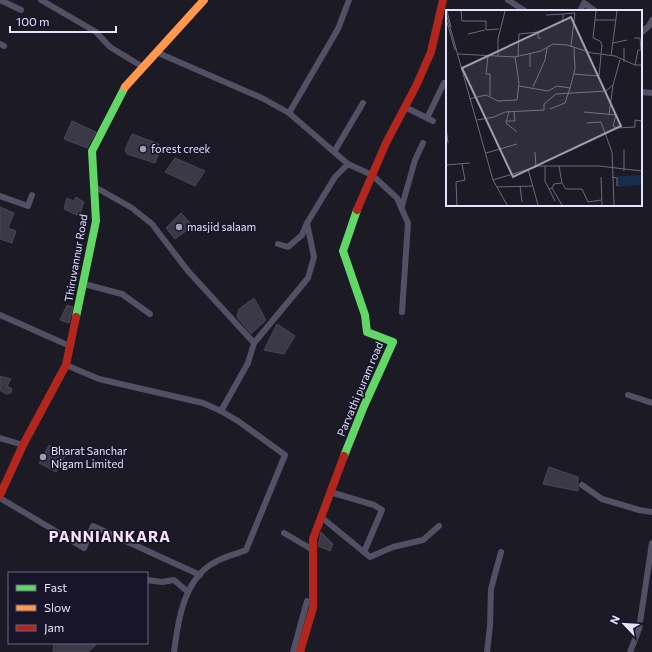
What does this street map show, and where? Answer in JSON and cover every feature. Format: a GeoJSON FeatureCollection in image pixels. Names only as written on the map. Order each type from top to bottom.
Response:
{"type":"FeatureCollection","features":[{"type":"Feature","properties":{"kind":"street"},"geometry":{"type":"LineString","coordinates":[[0,0],[21,10]]}},
{"type":"Feature","properties":{"kind":"street"},"geometry":{"type":"LineString","coordinates":[[41,0],[96,32],[110,47],[143,67]]}},
{"type":"Feature","properties":{"kind":"street","name":"Thiruvannur Road"},"geometry":{"type":"LineString","coordinates":[[0,496],[23,445],[66,365],[84,284],[96,220],[92,151],[127,84],[204,0]]}},
{"type":"Feature","properties":{"kind":"street"},"geometry":{"type":"LineString","coordinates":[[289,113],[338,29],[349,0]]}},
{"type":"Feature","properties":{"kind":"street","name":"Parvathi puram road"},"geometry":{"type":"LineString","coordinates":[[300,652],[314,608],[313,539],[320,517],[364,406],[393,342],[367,332],[365,315],[344,251],[357,210],[372,175],[386,143],[431,52],[442,0]]}},
{"type":"Feature","properties":{"kind":"street"},"geometry":{"type":"LineString","coordinates":[[508,0],[523,10]]}},
{"type":"Feature","properties":{"kind":"street"},"geometry":{"type":"LineString","coordinates":[[580,10],[584,3],[594,10]]}},
{"type":"Feature","properties":{"kind":"street"},"geometry":{"type":"LineString","coordinates":[[642,32],[649,26],[652,20]]}},
{"type":"Feature","properties":{"kind":"street"},"geometry":{"type":"LineString","coordinates":[[156,52],[262,98],[289,113],[348,164],[372,175],[397,198],[402,206],[408,223],[402,312]]}},
{"type":"Feature","properties":{"kind":"street"},"geometry":{"type":"LineString","coordinates":[[427,118],[444,83]]}},
{"type":"Feature","properties":{"kind":"street"},"geometry":{"type":"LineString","coordinates":[[642,92],[652,93]]}},
{"type":"Feature","properties":{"kind":"street"},"geometry":{"type":"LineString","coordinates":[[334,152],[363,103]]}},
{"type":"Feature","properties":{"kind":"street"},"geometry":{"type":"LineString","coordinates":[[405,107],[433,121]]}},
{"type":"Feature","properties":{"kind":"street"},"geometry":{"type":"LineString","coordinates":[[402,206],[415,160],[423,143]]}},
{"type":"Feature","properties":{"kind":"street"},"geometry":{"type":"LineString","coordinates":[[278,244],[288,247],[302,235],[307,223],[335,177],[348,164]]}},
{"type":"Feature","properties":{"kind":"street"},"geometry":{"type":"LineString","coordinates":[[95,187],[132,208],[152,224],[188,271],[254,343]]}},
{"type":"Feature","properties":{"kind":"street"},"geometry":{"type":"LineString","coordinates":[[0,196],[28,206],[32,195]]}},
{"type":"Feature","properties":{"kind":"street"},"geometry":{"type":"LineString","coordinates":[[221,410],[248,363],[254,343],[308,278],[314,257],[307,223]]}},
{"type":"Feature","properties":{"kind":"street"},"geometry":{"type":"LineString","coordinates":[[84,284],[122,294],[150,314]]}},
{"type":"Feature","properties":{"kind":"street"},"geometry":{"type":"LineString","coordinates":[[0,315],[70,346]]}},
{"type":"Feature","properties":{"kind":"street"},"geometry":{"type":"LineString","coordinates":[[66,365],[99,379],[203,403],[221,410],[285,455],[246,550],[217,561],[200,575],[188,592],[178,624],[174,652]]}},
{"type":"Feature","properties":{"kind":"street"},"geometry":{"type":"LineString","coordinates":[[628,395],[652,403]]}},
{"type":"Feature","properties":{"kind":"street"},"geometry":{"type":"LineString","coordinates":[[0,438],[23,445]]}},
{"type":"Feature","properties":{"kind":"street"},"geometry":{"type":"LineString","coordinates":[[582,485],[602,499],[639,510],[652,512]]}},
{"type":"Feature","properties":{"kind":"street"},"geometry":{"type":"LineString","coordinates":[[330,492],[374,505],[382,510],[364,552]]}},
{"type":"Feature","properties":{"kind":"street"},"geometry":{"type":"LineString","coordinates":[[0,496],[84,548],[93,526],[200,575]]}},
{"type":"Feature","properties":{"kind":"street"},"geometry":{"type":"LineString","coordinates":[[320,517],[370,557],[393,547],[424,540],[439,526]]}},
{"type":"Feature","properties":{"kind":"street"},"geometry":{"type":"LineString","coordinates":[[284,533],[313,550]]}},
{"type":"Feature","properties":{"kind":"street"},"geometry":{"type":"LineString","coordinates":[[630,652],[639,629],[651,559],[652,543]]}},
{"type":"Feature","properties":{"kind":"street"},"geometry":{"type":"LineString","coordinates":[[487,652],[490,626],[491,589],[501,552]]}},
{"type":"Feature","properties":{"kind":"street"},"geometry":{"type":"LineString","coordinates":[[148,580],[162,582],[174,580],[188,592]]}},
{"type":"Feature","properties":{"kind":"street"},"geometry":{"type":"LineString","coordinates":[[293,652],[307,601]]}},
{"type":"Feature","properties":{"kind":"building"},"geometry":{"type":"Polygon","coordinates":[[[72,121],[96,132],[87,148],[64,139],[72,121]]]}},
{"type":"Feature","properties":{"kind":"building","name":"forest creek"},"geometry":{"type":"Polygon","coordinates":[[[132,134],[159,144],[158,148],[161,149],[155,163],[127,154],[125,150],[132,134]]]}},
{"type":"Feature","properties":{"kind":"building"},"geometry":{"type":"Polygon","coordinates":[[[175,158],[205,171],[195,186],[165,172],[175,158]]]}},
{"type":"Feature","properties":{"kind":"building"},"geometry":{"type":"Polygon","coordinates":[[[76,197],[84,202],[79,216],[64,209],[67,198],[74,201],[76,197]]]}},
{"type":"Feature","properties":{"kind":"building"},"geometry":{"type":"Polygon","coordinates":[[[0,207],[14,213],[8,228],[16,231],[12,243],[0,239],[0,207]]]}},
{"type":"Feature","properties":{"kind":"building","name":"masjid salaam"},"geometry":{"type":"Polygon","coordinates":[[[181,213],[193,226],[175,239],[166,228],[181,213]]]}},
{"type":"Feature","properties":{"kind":"building"},"geometry":{"type":"Polygon","coordinates":[[[254,298],[266,320],[251,334],[237,317],[239,309],[254,298]]]}},
{"type":"Feature","properties":{"kind":"building"},"geometry":{"type":"Polygon","coordinates":[[[67,305],[73,307],[69,323],[60,320],[67,305]]]}},
{"type":"Feature","properties":{"kind":"building"},"geometry":{"type":"Polygon","coordinates":[[[277,324],[295,336],[284,354],[264,350],[277,324]]]}},
{"type":"Feature","properties":{"kind":"building"},"geometry":{"type":"Polygon","coordinates":[[[0,376],[11,379],[7,386],[12,389],[11,393],[6,394],[0,390],[0,376]]]}},
{"type":"Feature","properties":{"kind":"building"},"geometry":{"type":"Polygon","coordinates":[[[49,445],[66,454],[56,472],[39,463],[49,445]]]}},
{"type":"Feature","properties":{"kind":"building"},"geometry":{"type":"Polygon","coordinates":[[[549,467],[578,477],[578,491],[543,484],[549,467]]]}},
{"type":"Feature","properties":{"kind":"building"},"geometry":{"type":"Polygon","coordinates":[[[321,532],[333,544],[330,551],[318,546],[321,532]]]}},
{"type":"Feature","properties":{"kind":"building"},"geometry":{"type":"Polygon","coordinates":[[[54,644],[97,644],[88,652],[53,652],[54,644]]]}},
{"type":"Feature","properties":{"kind":"traffic: fast"},"geometry":{"type":"LineString","coordinates":[[76,317],[96,221],[92,151],[125,87]]}},
{"type":"Feature","properties":{"kind":"traffic: fast"},"geometry":{"type":"LineString","coordinates":[[344,456],[364,406],[393,342],[367,332],[365,315],[343,251],[357,210]]}},
{"type":"Feature","properties":{"kind":"traffic: slow"},"geometry":{"type":"LineString","coordinates":[[125,87],[204,0]]}},
{"type":"Feature","properties":{"kind":"traffic: jam"},"geometry":{"type":"LineString","coordinates":[[357,210],[386,143],[416,86],[431,52],[443,0]]}},
{"type":"Feature","properties":{"kind":"traffic: jam"},"geometry":{"type":"LineString","coordinates":[[0,495],[23,445],[66,365],[76,317]]}},
{"type":"Feature","properties":{"kind":"traffic: jam"},"geometry":{"type":"LineString","coordinates":[[300,652],[313,608],[313,539],[344,456]]}},
{"type":"Feature","properties":{"kind":"place","name":"forest creek"},"geometry":{"type":"Point","coordinates":[143,149]}},
{"type":"Feature","properties":{"kind":"place","name":"masjid salaam"},"geometry":{"type":"Point","coordinates":[179,227]}},
{"type":"Feature","properties":{"kind":"place","name":"Bharat Sanchar Nigam Limited"},"geometry":{"type":"Point","coordinates":[43,457]}},
{"type":"Feature","properties":{"kind":"district","name":"PANNIANKARA"},"geometry":{"type":"Point","coordinates":[110,537]}}]}
